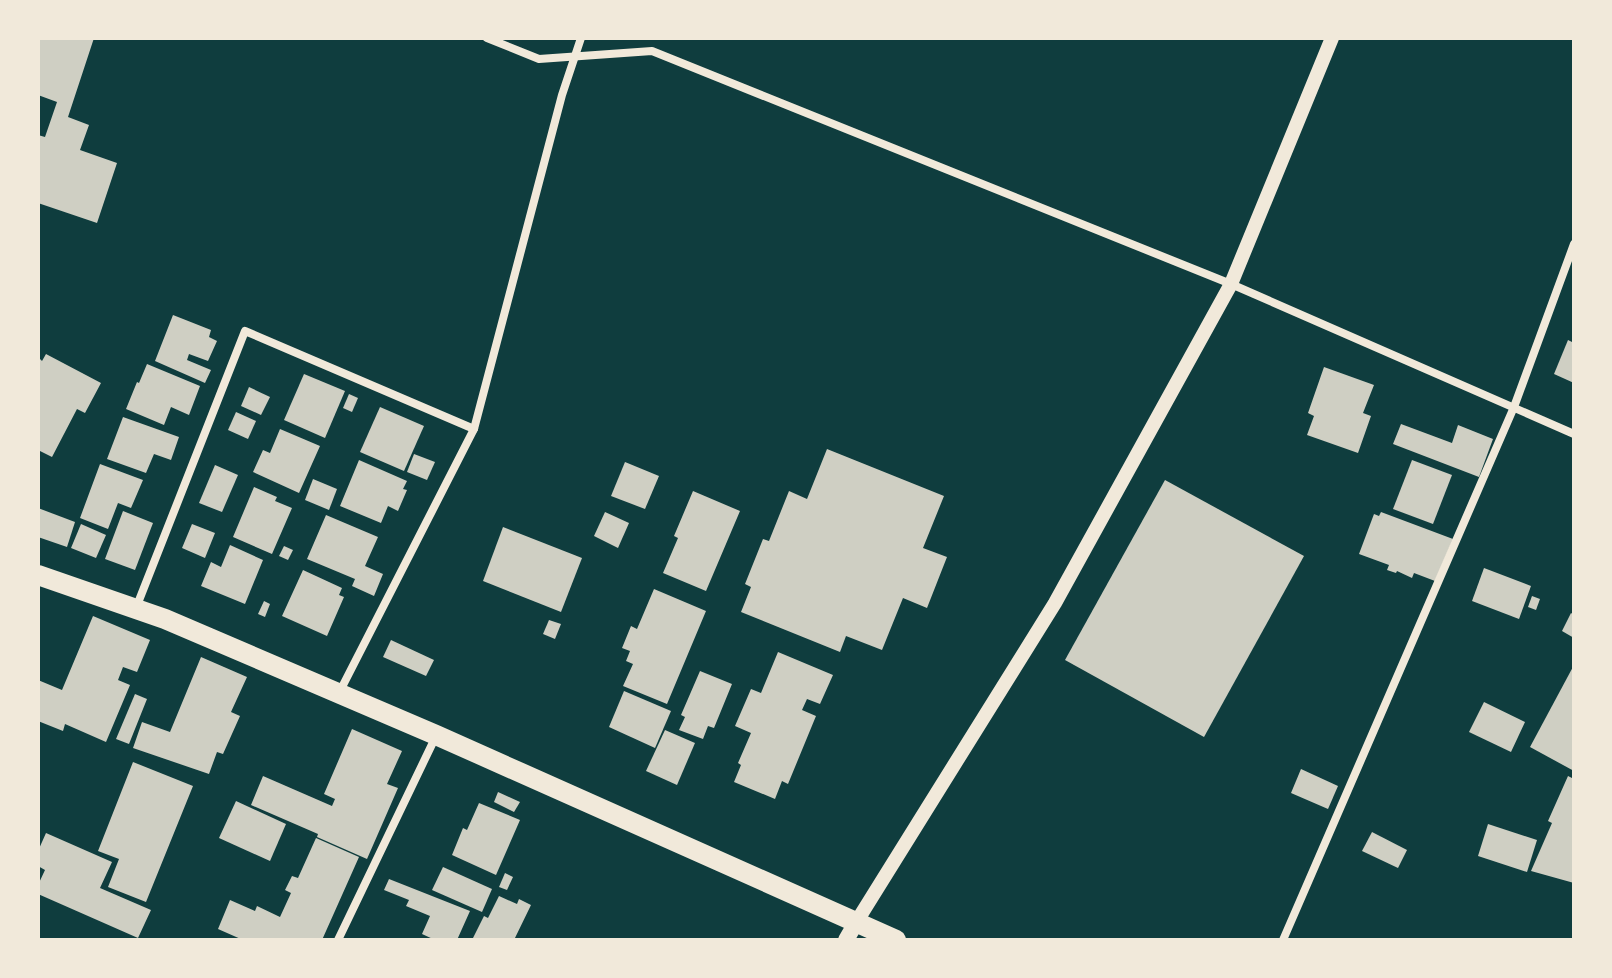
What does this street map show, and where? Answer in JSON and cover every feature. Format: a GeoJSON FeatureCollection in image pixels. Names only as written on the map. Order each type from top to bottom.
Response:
{"type":"FeatureCollection","features":[{"type":"Feature","properties":{"kind":"main road"},"geometry":{"type":"LineString","coordinates":[[38,575],[165,619],[339,693],[896,940]]}},
{"type":"Feature","properties":{"kind":"main road"},"geometry":{"type":"LineString","coordinates":[[846,940],[857,921]]}},
{"type":"Feature","properties":{"kind":"street"},"geometry":{"type":"LineString","coordinates":[[487,38],[539,59],[652,51],[1231,284],[1574,434]]}},
{"type":"Feature","properties":{"kind":"street"},"geometry":{"type":"LineString","coordinates":[[339,693],[474,429],[562,95],[581,38]]}},
{"type":"Feature","properties":{"kind":"street"},"geometry":{"type":"LineString","coordinates":[[857,921],[1055,603],[1231,284],[1332,38]]}},
{"type":"Feature","properties":{"kind":"street"},"geometry":{"type":"LineString","coordinates":[[1283,940],[1514,407],[1574,244]]}},
{"type":"Feature","properties":{"kind":"street"},"geometry":{"type":"LineString","coordinates":[[136,608],[245,331],[474,429]]}},
{"type":"Feature","properties":{"kind":"street"},"geometry":{"type":"LineString","coordinates":[[338,940],[436,735]]}},
{"type":"Feature","properties":{"kind":"building"},"geometry":{"type":"Polygon","coordinates":[[[38,38],[94,38],[68,117],[89,125],[80,150],[117,163],[97,223],[38,203],[38,135],[45,137],[57,102],[38,95],[38,38]]]}},
{"type":"Feature","properties":{"kind":"building"},"geometry":{"type":"Polygon","coordinates":[[[173,315],[211,330],[209,337],[217,341],[208,361],[189,354],[187,360],[211,370],[205,383],[155,361],[173,315]]]}},
{"type":"Feature","properties":{"kind":"building"},"geometry":{"type":"Polygon","coordinates":[[[1568,340],[1574,343],[1574,383],[1554,374],[1568,340]]]}},
{"type":"Feature","properties":{"kind":"building"},"geometry":{"type":"Polygon","coordinates":[[[46,354],[101,383],[85,413],[77,409],[52,457],[38,450],[38,363],[46,354]]]}},
{"type":"Feature","properties":{"kind":"building"},"geometry":{"type":"Polygon","coordinates":[[[147,364],[200,386],[189,415],[171,407],[164,425],[126,409],[147,364]]]}},
{"type":"Feature","properties":{"kind":"building"},"geometry":{"type":"Polygon","coordinates":[[[1324,367],[1374,385],[1363,413],[1371,416],[1358,453],[1307,435],[1314,416],[1308,413],[1324,367]]]}},
{"type":"Feature","properties":{"kind":"building"},"geometry":{"type":"Polygon","coordinates":[[[304,374],[345,391],[325,438],[284,420],[304,374]]]}},
{"type":"Feature","properties":{"kind":"building"},"geometry":{"type":"Polygon","coordinates":[[[249,387],[270,397],[261,415],[241,406],[249,387]]]}},
{"type":"Feature","properties":{"kind":"building"},"geometry":{"type":"Polygon","coordinates":[[[349,394],[358,398],[352,412],[343,408],[349,394]]]}},
{"type":"Feature","properties":{"kind":"building"},"geometry":{"type":"Polygon","coordinates":[[[380,407],[424,426],[404,471],[360,452],[380,407]]]}},
{"type":"Feature","properties":{"kind":"building"},"geometry":{"type":"Polygon","coordinates":[[[236,412],[256,421],[248,439],[228,430],[236,412]]]}},
{"type":"Feature","properties":{"kind":"building"},"geometry":{"type":"Polygon","coordinates":[[[123,417],[179,437],[171,460],[154,454],[146,473],[107,459],[123,417]]]}},
{"type":"Feature","properties":{"kind":"building"},"geometry":{"type":"Polygon","coordinates":[[[1401,424],[1452,443],[1458,425],[1493,439],[1479,477],[1393,444],[1401,424]]]}},
{"type":"Feature","properties":{"kind":"building"},"geometry":{"type":"Polygon","coordinates":[[[280,429],[320,446],[299,493],[253,472],[263,450],[270,453],[280,429]]]}},
{"type":"Feature","properties":{"kind":"building"},"geometry":{"type":"Polygon","coordinates":[[[827,449],[944,496],[923,548],[947,557],[927,608],[903,598],[882,650],[846,636],[840,652],[741,612],[751,587],[745,584],[763,539],[769,541],[789,491],[807,499],[827,449]]]}},
{"type":"Feature","properties":{"kind":"building"},"geometry":{"type":"Polygon","coordinates":[[[414,454],[435,462],[427,480],[407,472],[414,454]]]}},
{"type":"Feature","properties":{"kind":"building"},"geometry":{"type":"Polygon","coordinates":[[[359,460],[407,481],[403,489],[407,490],[398,511],[388,506],[381,523],[340,506],[359,460]]]}},
{"type":"Feature","properties":{"kind":"building"},"geometry":{"type":"Polygon","coordinates":[[[1412,460],[1452,475],[1433,524],[1393,509],[1412,460]]]}},
{"type":"Feature","properties":{"kind":"building"},"geometry":{"type":"Polygon","coordinates":[[[625,462],[659,476],[645,509],[611,496],[625,462]]]}},
{"type":"Feature","properties":{"kind":"building"},"geometry":{"type":"Polygon","coordinates":[[[100,464],[143,480],[131,508],[118,503],[108,529],[80,518],[100,464]]]}},
{"type":"Feature","properties":{"kind":"building"},"geometry":{"type":"Polygon","coordinates":[[[215,465],[238,475],[222,512],[199,503],[215,465]]]}},
{"type":"Feature","properties":{"kind":"building"},"geometry":{"type":"Polygon","coordinates":[[[313,479],[337,489],[329,510],[305,500],[313,479]]]}},
{"type":"Feature","properties":{"kind":"building"},"geometry":{"type":"Polygon","coordinates":[[[1165,480],[1304,556],[1204,737],[1065,660],[1165,480]]]}},
{"type":"Feature","properties":{"kind":"building"},"geometry":{"type":"Polygon","coordinates":[[[254,487],[292,508],[272,554],[233,537],[254,487]]]}},
{"type":"Feature","properties":{"kind":"building"},"geometry":{"type":"Polygon","coordinates":[[[693,491],[740,511],[706,591],[663,573],[693,491]]]}},
{"type":"Feature","properties":{"kind":"building"},"geometry":{"type":"Polygon","coordinates":[[[38,508],[75,522],[67,547],[38,537],[38,508]]]}},
{"type":"Feature","properties":{"kind":"building"},"geometry":{"type":"Polygon","coordinates":[[[123,511],[153,523],[135,570],[105,559],[123,511]]]}},
{"type":"Feature","properties":{"kind":"building"},"geometry":{"type":"Polygon","coordinates":[[[605,512],[629,523],[618,548],[594,536],[605,512]]]}},
{"type":"Feature","properties":{"kind":"building"},"geometry":{"type":"Polygon","coordinates":[[[1381,512],[1453,539],[1435,581],[1414,573],[1412,578],[1387,570],[1389,565],[1359,554],[1374,514],[1379,516],[1381,512]]]}},
{"type":"Feature","properties":{"kind":"building"},"geometry":{"type":"Polygon","coordinates":[[[326,515],[378,537],[365,566],[383,574],[374,596],[352,586],[355,579],[307,559],[326,515]]]}},
{"type":"Feature","properties":{"kind":"building"},"geometry":{"type":"Polygon","coordinates":[[[81,524],[106,535],[96,558],[71,548],[81,524]]]}},
{"type":"Feature","properties":{"kind":"building"},"geometry":{"type":"Polygon","coordinates":[[[192,524],[215,533],[205,558],[182,548],[192,524]]]}},
{"type":"Feature","properties":{"kind":"building"},"geometry":{"type":"Polygon","coordinates":[[[503,527],[582,558],[561,612],[483,581],[503,527]]]}},
{"type":"Feature","properties":{"kind":"building"},"geometry":{"type":"Polygon","coordinates":[[[230,545],[263,560],[245,604],[201,586],[211,562],[221,567],[230,545]]]}},
{"type":"Feature","properties":{"kind":"building"},"geometry":{"type":"Polygon","coordinates":[[[284,546],[293,550],[288,560],[279,556],[284,546]]]}},
{"type":"Feature","properties":{"kind":"building"},"geometry":{"type":"Polygon","coordinates":[[[1484,568],[1531,586],[1519,619],[1472,601],[1484,568]]]}},
{"type":"Feature","properties":{"kind":"building"},"geometry":{"type":"Polygon","coordinates":[[[303,570],[342,588],[339,595],[344,597],[327,636],[282,616],[303,570]]]}},
{"type":"Feature","properties":{"kind":"building"},"geometry":{"type":"Polygon","coordinates":[[[654,589],[706,611],[667,704],[623,686],[633,664],[626,661],[630,651],[622,648],[631,626],[637,629],[654,589]]]}},
{"type":"Feature","properties":{"kind":"building"},"geometry":{"type":"Polygon","coordinates":[[[1532,596],[1540,599],[1536,610],[1528,607],[1532,596]]]}},
{"type":"Feature","properties":{"kind":"building"},"geometry":{"type":"Polygon","coordinates":[[[264,601],[270,604],[265,617],[258,614],[264,601]]]}},
{"type":"Feature","properties":{"kind":"building"},"geometry":{"type":"Polygon","coordinates":[[[1571,613],[1574,615],[1574,638],[1562,631],[1571,613]]]}},
{"type":"Feature","properties":{"kind":"building"},"geometry":{"type":"Polygon","coordinates":[[[93,616],[150,640],[137,672],[123,667],[118,680],[130,685],[106,742],[65,724],[63,731],[38,721],[38,680],[62,690],[93,616]]]}},
{"type":"Feature","properties":{"kind":"building"},"geometry":{"type":"Polygon","coordinates":[[[549,620],[561,624],[555,639],[543,634],[549,620]]]}},
{"type":"Feature","properties":{"kind":"building"},"geometry":{"type":"Polygon","coordinates":[[[391,640],[434,660],[426,676],[383,657],[391,640]]]}},
{"type":"Feature","properties":{"kind":"building"},"geometry":{"type":"Polygon","coordinates":[[[778,652],[833,675],[820,704],[807,699],[802,710],[816,716],[788,784],[782,781],[775,799],[734,782],[741,765],[738,763],[751,733],[735,726],[751,689],[761,693],[778,652]]]}},
{"type":"Feature","properties":{"kind":"building"},"geometry":{"type":"Polygon","coordinates":[[[201,657],[247,677],[231,712],[240,716],[223,754],[217,752],[209,774],[133,748],[142,722],[170,732],[201,657]]]}},
{"type":"Feature","properties":{"kind":"building"},"geometry":{"type":"Polygon","coordinates":[[[1574,665],[1574,771],[1530,747],[1574,665]]]}},
{"type":"Feature","properties":{"kind":"building"},"geometry":{"type":"Polygon","coordinates":[[[700,671],[732,684],[714,728],[708,726],[703,739],[679,730],[685,717],[681,715],[700,671]]]}},
{"type":"Feature","properties":{"kind":"building"},"geometry":{"type":"Polygon","coordinates":[[[624,691],[671,711],[655,748],[609,727],[624,691]]]}},
{"type":"Feature","properties":{"kind":"building"},"geometry":{"type":"Polygon","coordinates":[[[135,694],[147,699],[129,744],[116,739],[135,694]]]}},
{"type":"Feature","properties":{"kind":"building"},"geometry":{"type":"Polygon","coordinates":[[[1484,702],[1525,722],[1511,752],[1469,732],[1484,702]]]}},
{"type":"Feature","properties":{"kind":"building"},"geometry":{"type":"Polygon","coordinates":[[[352,729],[402,751],[387,784],[398,788],[367,859],[251,805],[263,776],[332,806],[335,799],[324,794],[352,729]]]}},
{"type":"Feature","properties":{"kind":"building"},"geometry":{"type":"Polygon","coordinates":[[[665,730],[695,743],[677,785],[646,771],[665,730]]]}},
{"type":"Feature","properties":{"kind":"building"},"geometry":{"type":"Polygon","coordinates":[[[133,762],[193,786],[146,902],[108,887],[119,859],[98,851],[133,762]]]}},
{"type":"Feature","properties":{"kind":"building"},"geometry":{"type":"Polygon","coordinates":[[[1301,769],[1338,786],[1328,809],[1291,793],[1301,769]]]}},
{"type":"Feature","properties":{"kind":"building"},"geometry":{"type":"Polygon","coordinates":[[[1568,776],[1574,779],[1574,883],[1531,871],[1568,776]]]}},
{"type":"Feature","properties":{"kind":"building"},"geometry":{"type":"Polygon","coordinates":[[[498,792],[520,802],[514,812],[494,802],[498,792]]]}},
{"type":"Feature","properties":{"kind":"building"},"geometry":{"type":"Polygon","coordinates":[[[236,801],[286,824],[270,861],[219,838],[236,801]]]}},
{"type":"Feature","properties":{"kind":"building"},"geometry":{"type":"Polygon","coordinates":[[[479,803],[520,820],[496,875],[452,855],[463,828],[467,830],[479,803]]]}},
{"type":"Feature","properties":{"kind":"building"},"geometry":{"type":"Polygon","coordinates":[[[1488,824],[1537,840],[1527,872],[1478,856],[1488,824]]]}},
{"type":"Feature","properties":{"kind":"building"},"geometry":{"type":"Polygon","coordinates":[[[1372,832],[1407,850],[1398,868],[1362,851],[1372,832]]]}},
{"type":"Feature","properties":{"kind":"building"},"geometry":{"type":"Polygon","coordinates":[[[46,833],[112,862],[100,888],[151,910],[138,938],[38,894],[38,885],[45,870],[38,866],[38,851],[46,833]]]}},
{"type":"Feature","properties":{"kind":"building"},"geometry":{"type":"Polygon","coordinates":[[[316,838],[359,857],[322,940],[243,940],[218,929],[230,900],[255,911],[257,906],[280,917],[291,893],[285,890],[292,876],[298,878],[316,838]]]}},
{"type":"Feature","properties":{"kind":"building"},"geometry":{"type":"Polygon","coordinates":[[[443,867],[492,889],[482,912],[432,890],[443,867]]]}},
{"type":"Feature","properties":{"kind":"building"},"geometry":{"type":"Polygon","coordinates":[[[505,873],[513,877],[507,890],[499,887],[505,873]]]}},
{"type":"Feature","properties":{"kind":"building"},"geometry":{"type":"Polygon","coordinates":[[[389,879],[470,911],[457,940],[435,940],[422,934],[430,916],[406,906],[409,900],[384,890],[389,879]]]}},
{"type":"Feature","properties":{"kind":"building"},"geometry":{"type":"Polygon","coordinates":[[[499,896],[517,904],[519,899],[531,905],[514,940],[472,940],[484,916],[488,918],[499,896]]]}}]}
